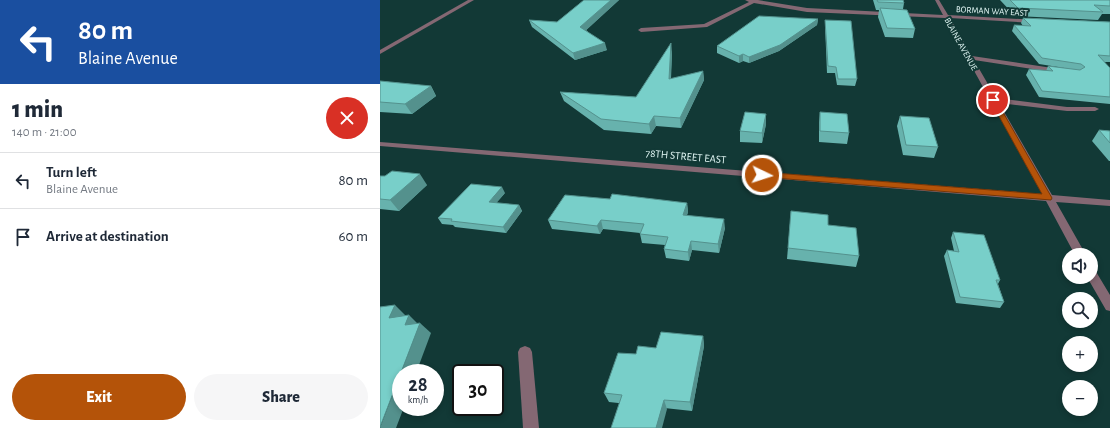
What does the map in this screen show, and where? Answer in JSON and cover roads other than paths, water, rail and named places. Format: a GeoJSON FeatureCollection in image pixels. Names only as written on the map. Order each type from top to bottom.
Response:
{"type":"FeatureCollection","features":[{"type":"Feature","properties":{"kind":"street"},"geometry":{"type":"LineString","coordinates":[[380,52],[472,0]]}},
{"type":"Feature","properties":{"kind":"street","name":"BORMAN WAY EAST"},"geometry":{"type":"LineString","coordinates":[[747,0],[807,10],[1040,21]]}},
{"type":"Feature","properties":{"kind":"street","name":"BLAINE AVENUE"},"geometry":{"type":"LineString","coordinates":[[937,0],[1077,248]]}},
{"type":"Feature","properties":{"kind":"street"},"geometry":{"type":"LineString","coordinates":[[641,30],[705,26],[755,1]]}},
{"type":"Feature","properties":{"kind":"street"},"geometry":{"type":"LineString","coordinates":[[968,57],[1066,72]]}},
{"type":"Feature","properties":{"kind":"street"},"geometry":{"type":"LineString","coordinates":[[993,100],[1067,109],[1095,109]]}},
{"type":"Feature","properties":{"kind":"street","name":"78TH STREET EAST"},"geometry":{"type":"LineString","coordinates":[[380,144],[1110,203]]}},
{"type":"Feature","properties":{"kind":"street"},"geometry":{"type":"LineString","coordinates":[[1097,284],[1110,306]]}},
{"type":"Feature","properties":{"kind":"street"},"geometry":{"type":"LineString","coordinates":[[525,352],[531,428]]}}]}
